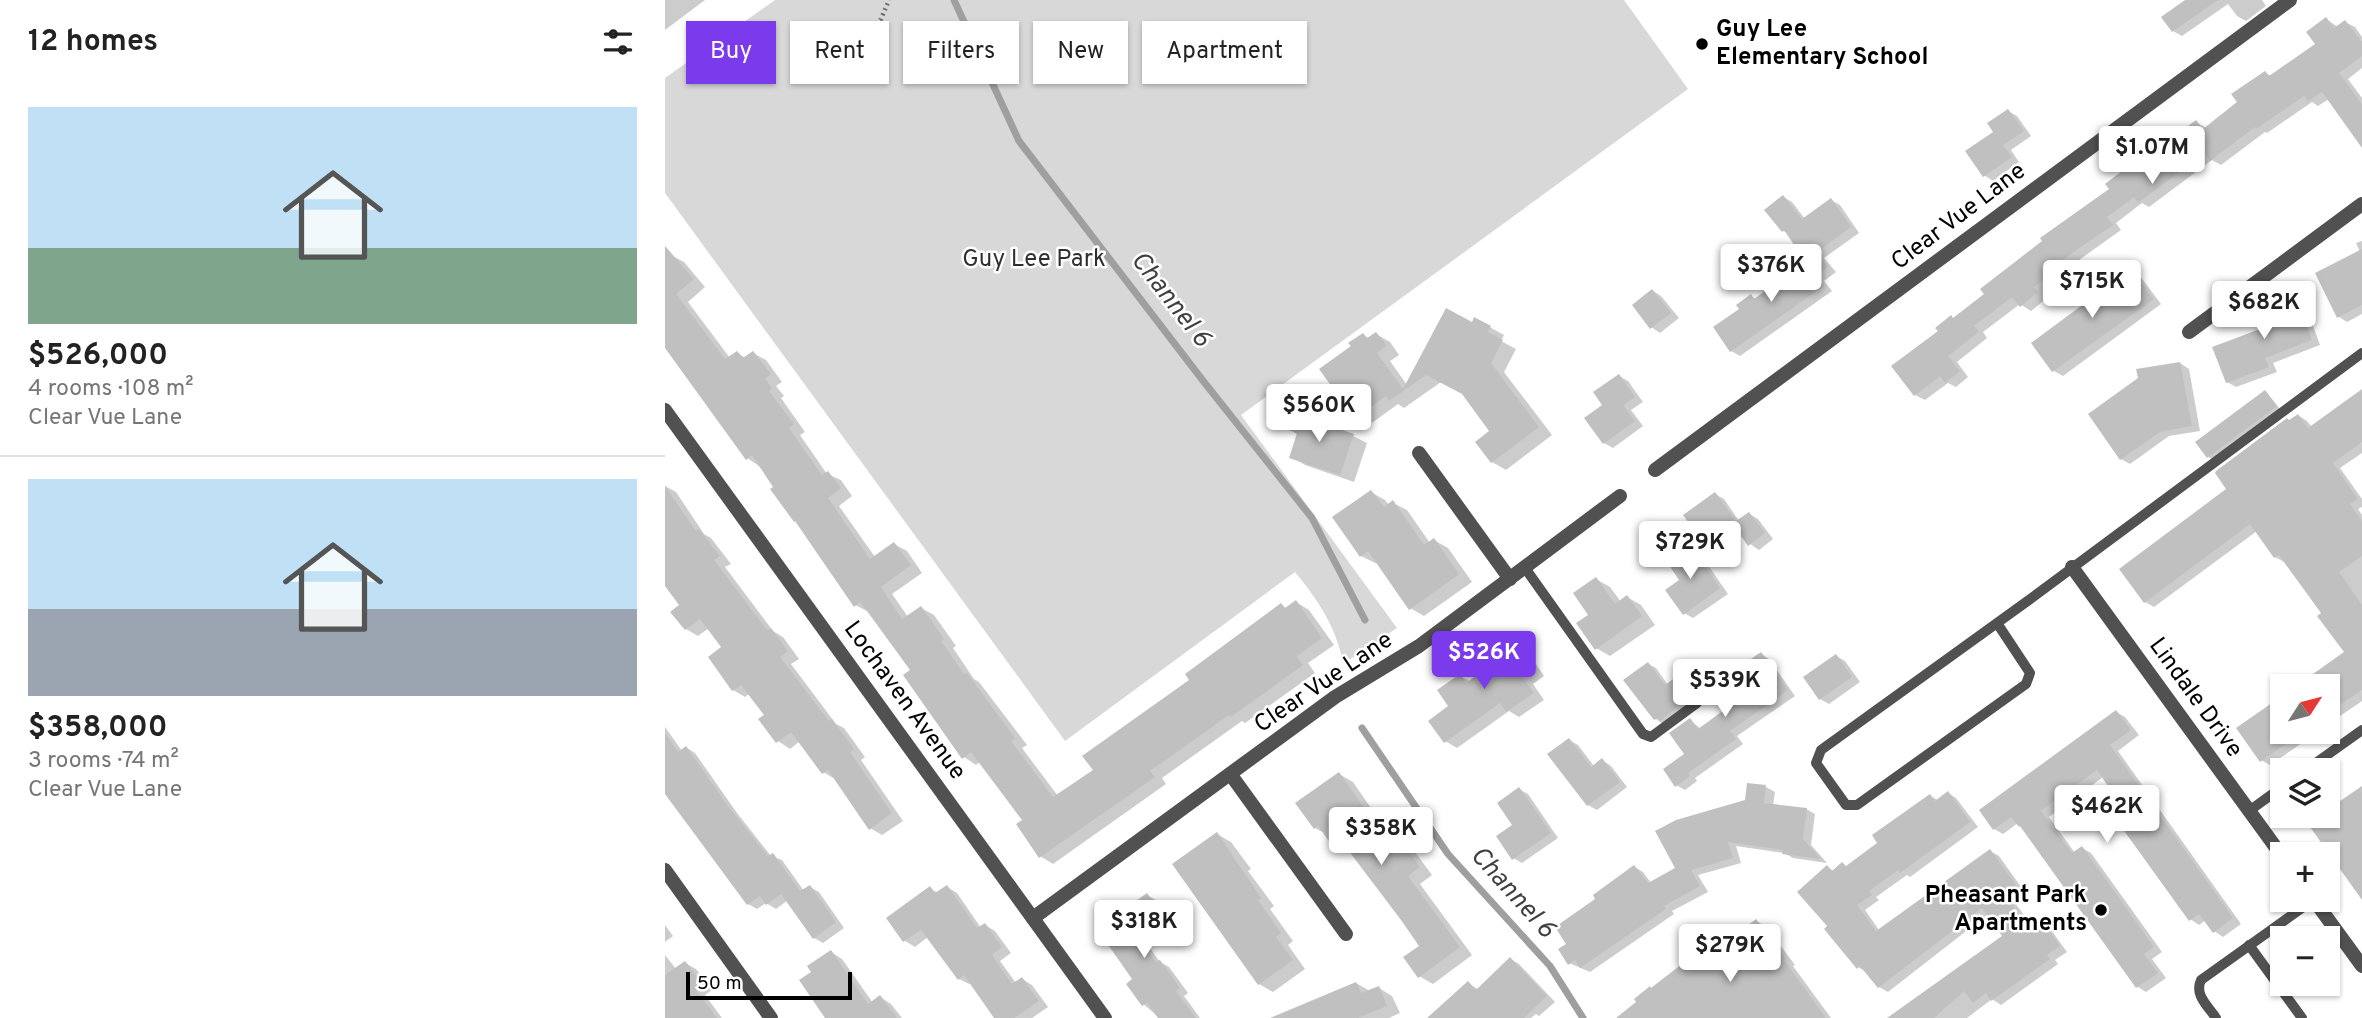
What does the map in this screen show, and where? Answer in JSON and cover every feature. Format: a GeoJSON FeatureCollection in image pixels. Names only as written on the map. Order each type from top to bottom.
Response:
{"type":"FeatureCollection","features":[{"type":"Feature","properties":{"kind":"street","name":"Clear Vue Lane"},"geometry":{"type":"LineString","coordinates":[[1655,470],[2290,0]]}},
{"type":"Feature","properties":{"kind":"street"},"geometry":{"type":"LineString","coordinates":[[2189,332],[2362,204]]}},
{"type":"Feature","properties":{"kind":"street","name":"Lochaven Avenue"},"geometry":{"type":"LineString","coordinates":[[665,410],[1105,1018]]}},
{"type":"Feature","properties":{"kind":"street"},"geometry":{"type":"LineString","coordinates":[[1419,453],[1510,579]]}},
{"type":"Feature","properties":{"kind":"street","name":"Clear Vue Lane"},"geometry":{"type":"LineString","coordinates":[[1033,918],[1335,697],[1419,646],[1620,496]]}},
{"type":"Feature","properties":{"kind":"street","name":"Lindale Drive"},"geometry":{"type":"LineString","coordinates":[[2072,566],[2272,842]]}},
{"type":"Feature","properties":{"kind":"street"},"geometry":{"type":"LineString","coordinates":[[1231,775],[1346,934]]}},
{"type":"Feature","properties":{"kind":"street"},"geometry":{"type":"LineString","coordinates":[[665,870],[771,1018]]}},
{"type":"Feature","properties":{"kind":"street"},"geometry":{"type":"LineString","coordinates":[[2322,912],[2362,966]]}},
{"type":"Feature","properties":{"kind":"lane"},"geometry":{"type":"LineString","coordinates":[[1997,623],[2030,673],[2026,684],[1857,805],[1846,805],[1816,763],[1821,750],[2362,353]]}},
{"type":"Feature","properties":{"kind":"lane"},"geometry":{"type":"LineString","coordinates":[[1525,568],[1643,734],[1651,737],[1697,703]]}},
{"type":"Feature","properties":{"kind":"lane"},"geometry":{"type":"LineString","coordinates":[[2323,758],[2362,730]]}},
{"type":"Feature","properties":{"kind":"lane"},"geometry":{"type":"LineString","coordinates":[[2249,811],[2270,796]]}},
{"type":"Feature","properties":{"kind":"lane"},"geometry":{"type":"LineString","coordinates":[[2217,1018],[2199,993],[2201,980],[2296,912]]}},
{"type":"Feature","properties":{"kind":"lane"},"geometry":{"type":"LineString","coordinates":[[2249,945],[2302,1018]]}},
{"type":"Feature","properties":{"kind":"path"},"geometry":{"type":"LineString","coordinates":[[879,21],[889,0]]}},
{"type":"Feature","properties":{"kind":"green space","name":"Guy Lee Park"},"geometry":{"type":"Polygon","coordinates":[[[775,0],[1624,0],[1688,89],[1241,415],[1397,628],[1343,664],[1336,638],[1325,615],[1295,572],[1065,741],[665,193],[665,78],[686,63],[686,84],[776,84],[776,21],[745,21],[775,0]]]}},
{"type":"Feature","properties":{"kind":"building"},"geometry":{"type":"Polygon","coordinates":[[[2185,0],[2218,0],[2172,32],[2161,17],[2185,0]]]}},
{"type":"Feature","properties":{"kind":"building"},"geometry":{"type":"Polygon","coordinates":[[[2326,17],[2334,28],[2345,20],[2362,42],[2362,56],[2339,73],[2362,104],[2362,148],[2322,92],[2308,101],[2304,96],[2256,129],[2255,127],[2210,161],[2205,153],[2138,203],[2134,197],[2107,217],[2113,225],[2049,269],[2052,273],[2034,287],[2038,292],[2020,307],[2012,297],[1974,326],[1979,332],[1948,356],[1960,371],[1945,383],[1940,376],[1914,396],[1891,366],[1938,331],[1935,328],[1951,315],[1953,318],[1984,294],[1980,289],[2042,241],[2040,238],[2109,189],[2105,184],[2139,158],[2141,161],[2196,120],[2203,129],[2237,102],[2231,94],[2265,71],[2269,76],[2315,44],[2306,32],[2326,17]]]}},
{"type":"Feature","properties":{"kind":"building"},"geometry":{"type":"Polygon","coordinates":[[[2008,109],[2024,131],[2003,145],[2012,157],[1983,177],[1965,151],[1993,132],[1987,123],[2008,109]]]}},
{"type":"Feature","properties":{"kind":"building"},"geometry":{"type":"Polygon","coordinates":[[[1783,195],[1802,219],[1831,198],[1851,227],[1805,261],[1784,230],[1782,232],[1764,210],[1783,195]]]}},
{"type":"Feature","properties":{"kind":"building"},"geometry":{"type":"Polygon","coordinates":[[[665,246],[694,279],[676,294],[725,359],[737,351],[743,358],[753,351],[771,374],[765,379],[772,388],[769,391],[794,424],[789,428],[822,475],[828,471],[841,488],[828,498],[870,559],[894,542],[911,565],[881,587],[902,619],[921,606],[944,639],[941,641],[1015,738],[1011,741],[1053,797],[1093,770],[1082,756],[1189,680],[1185,674],[1281,603],[1285,608],[1296,600],[1322,638],[1297,656],[1303,665],[1150,771],[1155,777],[1039,858],[1016,824],[1022,820],[971,752],[962,759],[903,675],[910,670],[860,602],[854,607],[770,489],[773,487],[752,455],[746,460],[665,348],[665,246]]]}},
{"type":"Feature","properties":{"kind":"building"},"geometry":{"type":"Polygon","coordinates":[[[2362,249],[2362,305],[2337,318],[2315,273],[2362,249]]]}},
{"type":"Feature","properties":{"kind":"building"},"geometry":{"type":"Polygon","coordinates":[[[1818,253],[1828,267],[1816,276],[1824,286],[1730,352],[1713,327],[1739,309],[1736,305],[1751,294],[1754,299],[1818,253]]]}},
{"type":"Feature","properties":{"kind":"building"},"geometry":{"type":"Polygon","coordinates":[[[2131,269],[2154,299],[2052,372],[2031,343],[2131,269]]]}},
{"type":"Feature","properties":{"kind":"building"},"geometry":{"type":"Polygon","coordinates":[[[1652,289],[1671,313],[1650,329],[1632,305],[1652,289]]]}},
{"type":"Feature","properties":{"kind":"building"},"geometry":{"type":"Polygon","coordinates":[[[2295,294],[2312,340],[2265,358],[2269,367],[2226,383],[2212,347],[2271,325],[2264,306],[2295,294]]]}},
{"type":"Feature","properties":{"kind":"building"},"geometry":{"type":"Polygon","coordinates":[[[1446,308],[1472,322],[1474,317],[1491,326],[1488,332],[1503,340],[1491,363],[1539,427],[1491,463],[1475,442],[1489,431],[1462,394],[1426,375],[1389,401],[1386,396],[1355,419],[1319,369],[1351,346],[1348,343],[1363,333],[1367,338],[1376,332],[1387,346],[1377,353],[1403,389],[1446,308]]]}},
{"type":"Feature","properties":{"kind":"building"},"geometry":{"type":"Polygon","coordinates":[[[2180,362],[2192,426],[2160,432],[2120,460],[2088,414],[2138,378],[2136,369],[2180,362]]]}},
{"type":"Feature","properties":{"kind":"building"},"geometry":{"type":"Polygon","coordinates":[[[1619,374],[1635,397],[1623,405],[1635,421],[1603,444],[1584,418],[1602,405],[1593,392],[1619,374]]]}},
{"type":"Feature","properties":{"kind":"building"},"geometry":{"type":"Polygon","coordinates":[[[2362,389],[2362,442],[2333,463],[2358,499],[2350,504],[2362,521],[2362,556],[2339,572],[2362,605],[2362,690],[2340,705],[2340,674],[2313,674],[2344,652],[2317,616],[2321,613],[2279,555],[2274,558],[2250,524],[2144,603],[2119,569],[2226,489],[2216,471],[2287,418],[2289,420],[2298,414],[2308,428],[2362,389]]]}},
{"type":"Feature","properties":{"kind":"building"},"geometry":{"type":"Polygon","coordinates":[[[2265,390],[2277,406],[2207,458],[2195,442],[2265,390]]]}},
{"type":"Feature","properties":{"kind":"building"},"geometry":{"type":"Polygon","coordinates":[[[1291,413],[1354,434],[1340,475],[1289,458],[1297,433],[1286,429],[1291,413]]]}},
{"type":"Feature","properties":{"kind":"building"},"geometry":{"type":"Polygon","coordinates":[[[665,486],[696,531],[699,529],[720,556],[714,560],[767,630],[771,628],[788,651],[780,657],[854,749],[850,752],[892,813],[869,830],[828,770],[822,774],[791,732],[776,743],[758,719],[764,715],[741,685],[732,691],[708,657],[721,647],[700,619],[685,630],[670,612],[679,605],[665,586],[665,486]]]}},
{"type":"Feature","properties":{"kind":"building"},"geometry":{"type":"Polygon","coordinates":[[[1371,490],[1384,507],[1393,500],[1424,545],[1434,538],[1459,574],[1409,610],[1368,551],[1360,557],[1332,517],[1371,490]]]}},
{"type":"Feature","properties":{"kind":"building"},"geometry":{"type":"Polygon","coordinates":[[[1715,492],[1736,521],[1749,512],[1765,533],[1748,546],[1734,526],[1706,546],[1683,515],[1715,492]]]}},
{"type":"Feature","properties":{"kind":"building"},"geometry":{"type":"Polygon","coordinates":[[[1690,545],[1720,588],[1683,615],[1665,590],[1679,580],[1667,562],[1690,545]]]}},
{"type":"Feature","properties":{"kind":"building"},"geometry":{"type":"Polygon","coordinates":[[[1596,577],[1615,604],[1627,595],[1642,616],[1595,650],[1576,623],[1588,615],[1573,593],[1596,577]]]}},
{"type":"Feature","properties":{"kind":"building"},"geometry":{"type":"Polygon","coordinates":[[[1511,636],[1534,669],[1522,677],[1534,693],[1506,712],[1500,703],[1444,743],[1428,721],[1448,706],[1437,690],[1460,674],[1466,683],[1495,662],[1488,653],[1511,636]]]}},
{"type":"Feature","properties":{"kind":"building"},"geometry":{"type":"Polygon","coordinates":[[[1761,652],[1788,690],[1730,731],[1736,739],[1688,773],[1690,776],[1675,787],[1663,769],[1684,754],[1669,733],[1690,718],[1698,729],[1731,705],[1728,700],[1749,685],[1738,668],[1761,652]]]}},
{"type":"Feature","properties":{"kind":"building"},"geometry":{"type":"Polygon","coordinates":[[[1836,654],[1852,677],[1819,700],[1803,677],[1836,654]]]}},
{"type":"Feature","properties":{"kind":"building"},"geometry":{"type":"Polygon","coordinates":[[[1648,662],[1665,685],[1684,671],[1695,686],[1677,701],[1680,705],[1660,721],[1658,718],[1654,720],[1623,680],[1648,662]]]}},
{"type":"Feature","properties":{"kind":"building"},"geometry":{"type":"Polygon","coordinates":[[[2270,704],[2270,744],[2286,744],[2260,762],[2236,728],[2270,704]]]}},
{"type":"Feature","properties":{"kind":"building"},"geometry":{"type":"Polygon","coordinates":[[[2116,710],[2131,730],[2110,745],[2233,918],[2213,933],[2199,914],[2189,921],[2117,821],[2127,814],[2097,770],[2041,811],[2072,853],[2082,846],[2154,947],[2144,954],[2158,973],[2136,988],[2020,826],[2011,817],[1993,830],[1979,810],[2116,710]]]}},
{"type":"Feature","properties":{"kind":"building"},"geometry":{"type":"Polygon","coordinates":[[[665,733],[678,752],[686,746],[728,806],[768,856],[773,853],[800,891],[810,885],[836,922],[813,939],[781,894],[766,905],[760,896],[747,905],[665,794],[665,733]]]}},
{"type":"Feature","properties":{"kind":"building"},"geometry":{"type":"Polygon","coordinates":[[[1569,738],[1591,767],[1602,758],[1620,782],[1587,806],[1547,754],[1569,738]]]}},
{"type":"Feature","properties":{"kind":"building"},"geometry":{"type":"Polygon","coordinates":[[[1339,772],[1379,829],[1387,823],[1420,867],[1408,876],[1460,947],[1418,978],[1403,957],[1419,946],[1401,920],[1339,838],[1331,844],[1318,826],[1314,829],[1295,803],[1339,772]]]}},
{"type":"Feature","properties":{"kind":"building"},"geometry":{"type":"Polygon","coordinates":[[[1747,783],[1766,785],[1764,803],[1807,808],[1803,839],[1821,859],[1728,842],[1733,858],[1691,870],[1700,886],[1664,906],[1666,909],[1580,968],[1575,960],[1568,965],[1558,949],[1566,944],[1555,927],[1595,899],[1593,895],[1634,865],[1648,883],[1675,868],[1655,831],[1676,820],[1745,800],[1747,783]]]}},
{"type":"Feature","properties":{"kind":"building"},"geometry":{"type":"Polygon","coordinates":[[[2362,786],[2362,900],[2340,869],[2340,842],[2321,842],[2311,828],[2340,828],[2340,801],[2362,786]]]}},
{"type":"Feature","properties":{"kind":"building"},"geometry":{"type":"Polygon","coordinates":[[[1519,787],[1551,833],[1512,860],[1496,836],[1512,825],[1497,803],[1519,787]]]}},
{"type":"Feature","properties":{"kind":"building"},"geometry":{"type":"Polygon","coordinates":[[[1948,791],[1970,822],[1900,873],[1898,870],[1869,891],[1872,895],[1857,905],[1876,931],[1990,849],[2016,885],[2004,894],[2029,928],[2041,920],[2060,946],[2047,955],[2050,959],[1991,1001],[1986,993],[1973,1003],[1964,991],[1934,1018],[1887,1018],[2002,936],[1982,908],[1878,988],[1860,966],[1857,969],[1824,929],[1827,926],[1797,892],[1827,865],[1832,871],[1842,862],[1846,866],[1877,843],[1872,835],[1930,794],[1935,801],[1948,791]]]}},
{"type":"Feature","properties":{"kind":"building"},"geometry":{"type":"Polygon","coordinates":[[[1217,832],[1261,898],[1258,900],[1281,933],[1276,937],[1293,960],[1258,985],[1172,864],[1217,832]]]}},
{"type":"Feature","properties":{"kind":"building"},"geometry":{"type":"Polygon","coordinates":[[[947,885],[977,928],[985,923],[1002,947],[992,955],[1012,984],[1022,977],[1039,1001],[1014,1018],[994,1018],[964,975],[958,980],[921,930],[903,942],[886,918],[930,886],[935,893],[947,885]]]}},
{"type":"Feature","properties":{"kind":"building"},"geometry":{"type":"Polygon","coordinates":[[[1147,893],[1163,916],[1136,935],[1156,962],[1160,960],[1180,988],[1176,991],[1196,1018],[1158,1018],[1147,1003],[1142,1006],[1126,984],[1132,979],[1097,929],[1147,893]]]}},
{"type":"Feature","properties":{"kind":"building"},"geometry":{"type":"Polygon","coordinates":[[[1756,919],[1826,1018],[1616,1018],[1650,986],[1651,988],[1709,943],[1713,948],[1721,942],[1723,944],[1756,919]]]}},
{"type":"Feature","properties":{"kind":"building"},"geometry":{"type":"Polygon","coordinates":[[[831,950],[868,1004],[880,995],[897,1018],[825,1018],[799,980],[811,972],[807,966],[831,950]]]}},
{"type":"Feature","properties":{"kind":"building"},"geometry":{"type":"Polygon","coordinates":[[[1510,957],[1547,996],[1524,1018],[1427,1018],[1468,981],[1476,990],[1510,957]]]}},
{"type":"Feature","properties":{"kind":"building"},"geometry":{"type":"Polygon","coordinates":[[[685,961],[702,983],[695,988],[717,1018],[665,1018],[665,975],[685,961]]]}},
{"type":"Feature","properties":{"kind":"building"},"geometry":{"type":"Polygon","coordinates":[[[1356,982],[1361,993],[1379,986],[1387,1006],[1358,1018],[1270,1018],[1356,982]]]}},
{"type":"Feature","properties":{"kind":"waterway","name":"Channel 6"},"geometry":{"type":"LineString","coordinates":[[954,0],[1019,141],[1312,518],[1365,620]]}},
{"type":"Feature","properties":{"kind":"waterway","name":"Channel 6"},"geometry":{"type":"LineString","coordinates":[[1362,728],[1448,854],[1550,966],[1583,1018]]}},
{"type":"Feature","properties":{"kind":"place","name":"Guy Lee Elementary School"},"geometry":{"type":"Point","coordinates":[1702,44]}},
{"type":"Feature","properties":{"kind":"place","name":"Pheasant Park Apartments"},"geometry":{"type":"Point","coordinates":[2101,910]}}]}
